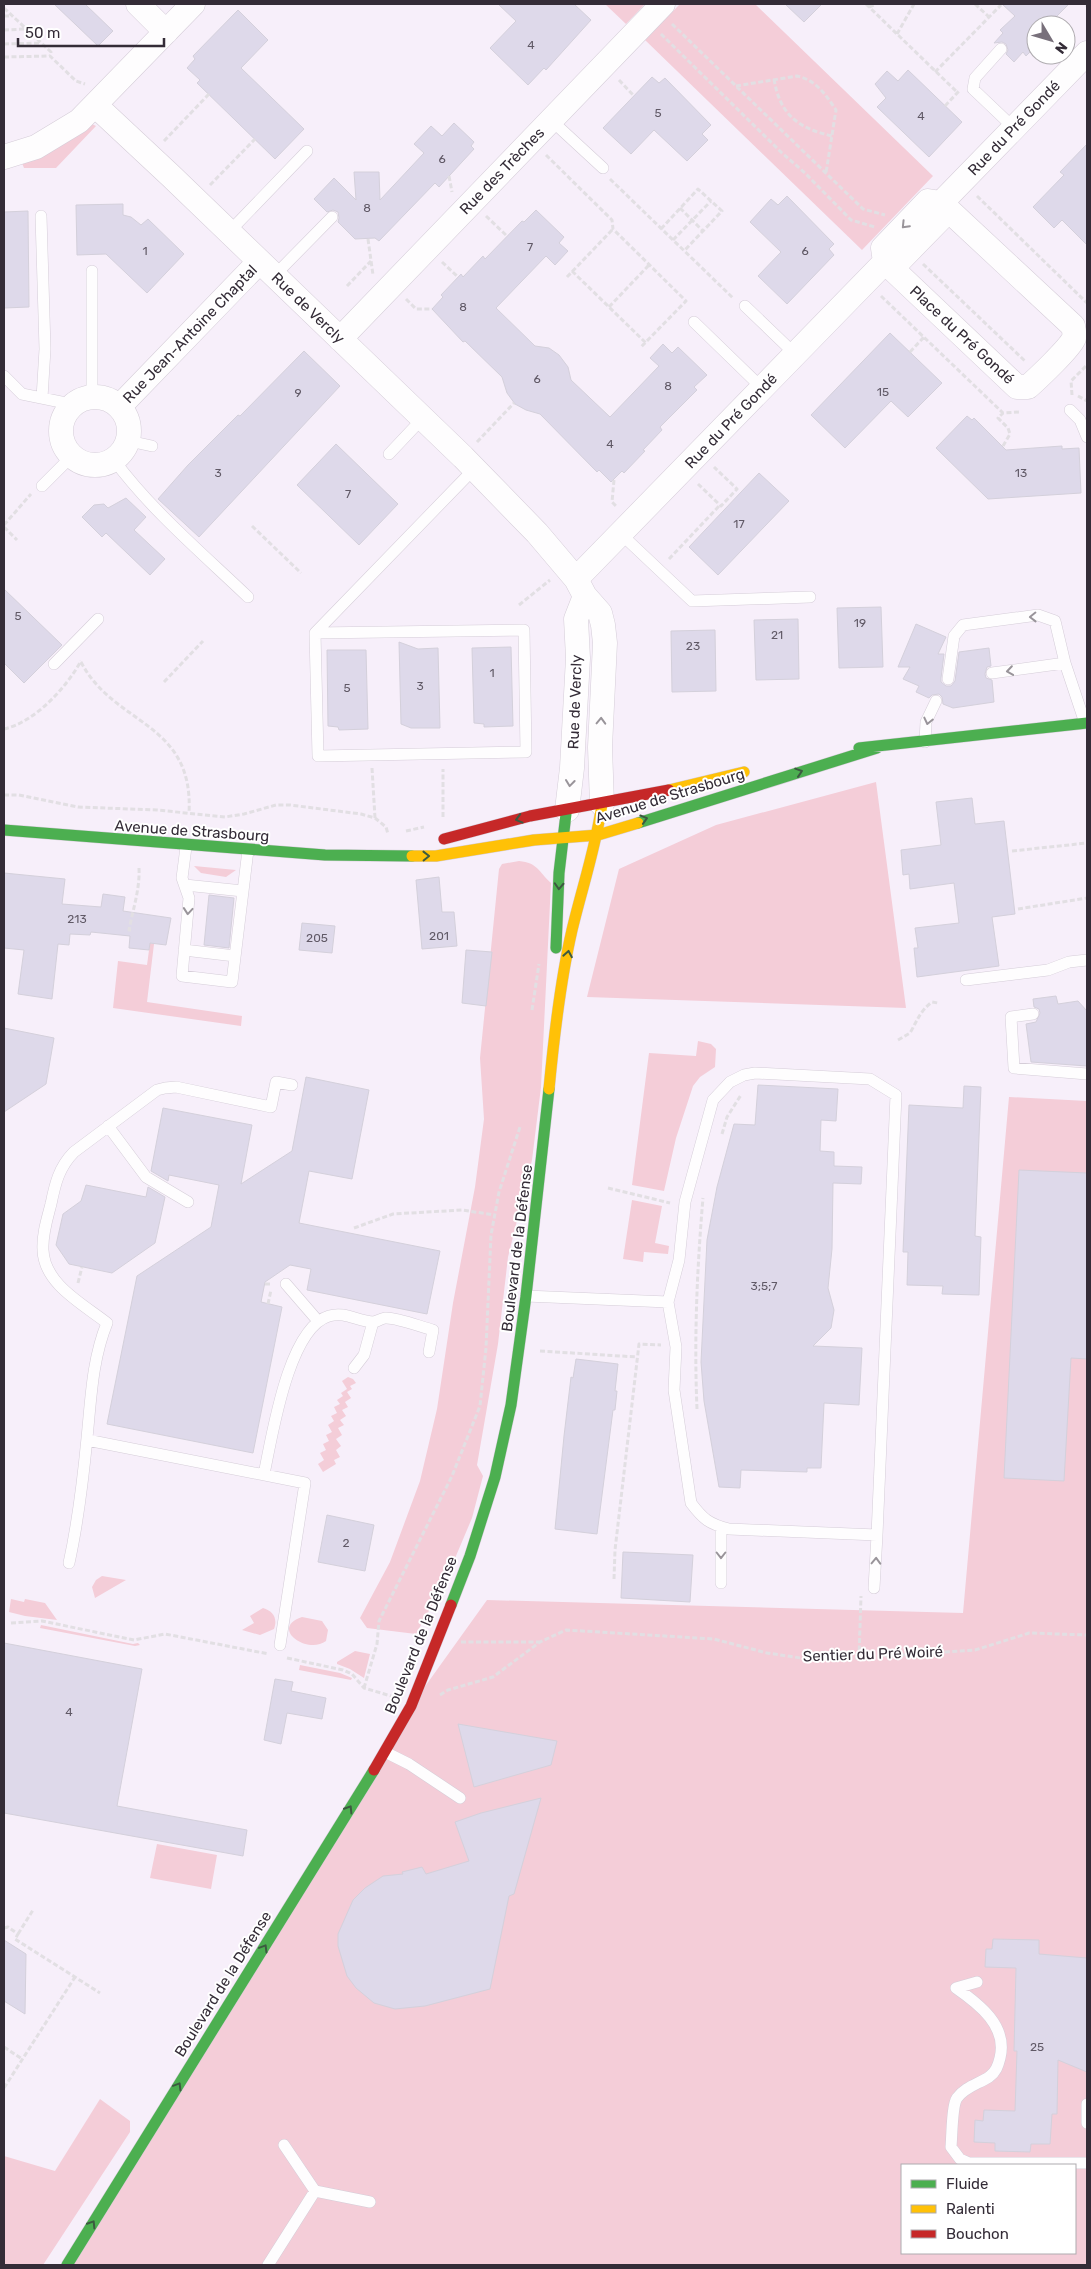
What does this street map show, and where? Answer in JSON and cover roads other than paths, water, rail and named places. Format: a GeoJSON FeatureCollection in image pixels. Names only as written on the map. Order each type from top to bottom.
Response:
{"type":"FeatureCollection","features":[{"type":"Feature","properties":{"kind":"street"},"geometry":{"type":"LineString","coordinates":[[138,4],[166,32]]}},
{"type":"Feature","properties":{"kind":"street"},"geometry":{"type":"LineString","coordinates":[[4,157],[36,147],[73,125],[95,105],[193,4]]}},
{"type":"Feature","properties":{"kind":"street","name":"Rue des Trèches"},"geometry":{"type":"LineString","coordinates":[[340,339],[656,11]]}},
{"type":"Feature","properties":{"kind":"street","name":"Rue du Pré Gondé"},"geometry":{"type":"LineString","coordinates":[[576,580],[885,262],[883,248],[899,241],[928,201],[941,203],[1014,128],[1084,62]]}},
{"type":"Feature","properties":{"kind":"street","name":"Rue de Vercly"},"geometry":{"type":"LineString","coordinates":[[95,105],[468,463],[537,533],[576,580],[600,614],[605,643],[600,747],[602,804]]}},
{"type":"Feature","properties":{"kind":"street","name":"Place du Pré Gondé"},"geometry":{"type":"LineString","coordinates":[[885,262],[1016,387],[1028,387],[1081,335],[941,203]]}},
{"type":"Feature","properties":{"kind":"street","name":"Rue Jean-Antoine Chaptal"},"geometry":{"type":"LineString","coordinates":[[120,406],[267,269]]}},
{"type":"Feature","properties":{"kind":"street"},"geometry":{"type":"LineString","coordinates":[[92,396],[102,396],[120,406],[127,416],[130,428],[128,441],[123,451],[114,460],[100,465],[85,464],[72,456],[64,446],[60,433],[62,420],[69,408],[79,400],[92,396]]}},
{"type":"Feature","properties":{"kind":"street","name":"Rue de Vercly"},"geometry":{"type":"LineString","coordinates":[[567,810],[572,768],[577,676],[576,580]]}},
{"type":"Feature","properties":{"kind":"street","name":"Avenue de Strasbourg"},"geometry":{"type":"LineString","coordinates":[[827,751],[877,748],[1086,723]]}},
{"type":"Feature","properties":{"kind":"street","name":"Avenue de Strasbourg"},"geometry":{"type":"LineString","coordinates":[[4,830],[186,847],[378,856],[436,856],[534,840],[598,834],[877,748]]}},
{"type":"Feature","properties":{"kind":"street","name":"Avenue de Strasbourg"},"geometry":{"type":"LineString","coordinates":[[378,856],[530,816],[602,804],[751,770]]}},
{"type":"Feature","properties":{"kind":"street","name":"Boulevard de la Défense"},"geometry":{"type":"LineString","coordinates":[[67,2265],[385,1752],[411,1706],[438,1633],[470,1556],[495,1477],[510,1405],[544,1155],[556,1020],[572,930],[598,834],[602,804]]}},
{"type":"Feature","properties":{"kind":"street","name":"Boulevard de la Défense"},"geometry":{"type":"LineString","coordinates":[[556,1020],[556,931],[567,810]]}},
{"type":"Feature","properties":{"kind":"lane"},"geometry":{"type":"LineString","coordinates":[[1001,50],[975,78],[973,89],[1014,128]]}},
{"type":"Feature","properties":{"kind":"lane"},"geometry":{"type":"LineString","coordinates":[[551,120],[602,168]]}},
{"type":"Feature","properties":{"kind":"lane"},"geometry":{"type":"LineString","coordinates":[[229,232],[307,151]]}},
{"type":"Feature","properties":{"kind":"lane"},"geometry":{"type":"LineString","coordinates":[[41,216],[45,349],[42,398]]}},
{"type":"Feature","properties":{"kind":"lane"},"geometry":{"type":"LineString","coordinates":[[267,269],[332,217]]}},
{"type":"Feature","properties":{"kind":"lane"},"geometry":{"type":"LineString","coordinates":[[92,271],[92,396]]}},
{"type":"Feature","properties":{"kind":"lane"},"geometry":{"type":"LineString","coordinates":[[745,306],[795,354]]}},
{"type":"Feature","properties":{"kind":"lane"},"geometry":{"type":"LineString","coordinates":[[694,322],[762,388]]}},
{"type":"Feature","properties":{"kind":"lane"},"geometry":{"type":"LineString","coordinates":[[4,376],[22,394],[61,402],[69,408]]}},
{"type":"Feature","properties":{"kind":"lane"},"geometry":{"type":"LineString","coordinates":[[1068,406],[1080,420],[1087,437]]}},
{"type":"Feature","properties":{"kind":"lane"},"geometry":{"type":"LineString","coordinates":[[389,454],[422,419]]}},
{"type":"Feature","properties":{"kind":"lane"},"geometry":{"type":"LineString","coordinates":[[128,441],[152,446]]}},
{"type":"Feature","properties":{"kind":"lane"},"geometry":{"type":"LineString","coordinates":[[39,488],[72,456]]}},
{"type":"Feature","properties":{"kind":"lane"},"geometry":{"type":"LineString","coordinates":[[114,460],[129,480],[156,508],[248,597]]}},
{"type":"Feature","properties":{"kind":"lane"},"geometry":{"type":"LineString","coordinates":[[315,633],[524,630],[526,752],[318,756],[315,633],[468,463]]}},
{"type":"Feature","properties":{"kind":"lane"},"geometry":{"type":"LineString","coordinates":[[621,534],[692,601],[810,598]]}},
{"type":"Feature","properties":{"kind":"lane"},"geometry":{"type":"LineString","coordinates":[[948,679],[954,636],[963,625],[1038,615],[1055,621],[1065,664],[1086,723]]}},
{"type":"Feature","properties":{"kind":"lane"},"geometry":{"type":"LineString","coordinates":[[54,664],[98,619]]}},
{"type":"Feature","properties":{"kind":"lane"},"geometry":{"type":"LineString","coordinates":[[992,673],[1065,664]]}},
{"type":"Feature","properties":{"kind":"lane"},"geometry":{"type":"LineString","coordinates":[[925,742],[926,722],[936,701]]}},
{"type":"Feature","properties":{"kind":"lane"},"geometry":{"type":"LineString","coordinates":[[186,847],[182,878],[189,898],[182,976],[232,982],[248,850]]}},
{"type":"Feature","properties":{"kind":"lane"},"geometry":{"type":"LineString","coordinates":[[185,885],[242,891]]}},
{"type":"Feature","properties":{"kind":"lane"},"geometry":{"type":"LineString","coordinates":[[184,950],[235,956]]}},
{"type":"Feature","properties":{"kind":"lane"},"geometry":{"type":"LineString","coordinates":[[966,980],[1048,970],[1069,962],[1087,960]]}},
{"type":"Feature","properties":{"kind":"lane"},"geometry":{"type":"LineString","coordinates":[[1033,1014],[1012,1017],[1014,1068],[1087,1074]]}},
{"type":"Feature","properties":{"kind":"lane"},"geometry":{"type":"LineString","coordinates":[[874,1588],[877,1535],[896,1095],[870,1079],[761,1074],[744,1075],[730,1082],[714,1100],[685,1202],[679,1260],[668,1302],[676,1346],[674,1390],[691,1503],[700,1515],[712,1525],[721,1527],[877,1535]]}},
{"type":"Feature","properties":{"kind":"lane"},"geometry":{"type":"LineString","coordinates":[[69,1563],[76,1528],[87,1440],[93,1371],[100,1340],[107,1323],[65,1290],[50,1274],[43,1249],[45,1230],[57,1176],[64,1162],[108,1126],[157,1090],[176,1087],[271,1107],[276,1082],[292,1085]]}},
{"type":"Feature","properties":{"kind":"lane"},"geometry":{"type":"LineString","coordinates":[[108,1126],[146,1177],[188,1202]]}},
{"type":"Feature","properties":{"kind":"lane"},"geometry":{"type":"LineString","coordinates":[[286,1284],[318,1321]]}},
{"type":"Feature","properties":{"kind":"lane"},"geometry":{"type":"LineString","coordinates":[[526,1296],[668,1302]]}},
{"type":"Feature","properties":{"kind":"lane"},"geometry":{"type":"LineString","coordinates":[[264,1474],[286,1374],[307,1335],[318,1321],[328,1316],[342,1314],[373,1322],[386,1318],[433,1330],[429,1352]]}},
{"type":"Feature","properties":{"kind":"lane"},"geometry":{"type":"LineString","coordinates":[[354,1368],[364,1355],[373,1322]]}},
{"type":"Feature","properties":{"kind":"lane"},"geometry":{"type":"LineString","coordinates":[[87,1440],[305,1483],[281,1651]]}},
{"type":"Feature","properties":{"kind":"lane"},"geometry":{"type":"LineString","coordinates":[[721,1527],[721,1582]]}},
{"type":"Feature","properties":{"kind":"lane"},"geometry":{"type":"LineString","coordinates":[[385,1752],[409,1764],[460,1798]]}},
{"type":"Feature","properties":{"kind":"lane"},"geometry":{"type":"LineString","coordinates":[[977,1982],[956,1988],[978,2005],[992,2020],[1000,2034],[1002,2050],[998,2068],[989,2077],[964,2090],[955,2099],[951,2147],[960,2159],[969,2163],[1087,2163]]}},
{"type":"Feature","properties":{"kind":"lane"},"geometry":{"type":"LineString","coordinates":[[1087,2104],[1087,2123]]}},
{"type":"Feature","properties":{"kind":"lane"},"geometry":{"type":"LineString","coordinates":[[284,2145],[315,2191],[370,2202]]}},
{"type":"Feature","properties":{"kind":"lane"},"geometry":{"type":"LineString","coordinates":[[268,2265],[315,2191]]}}]}
